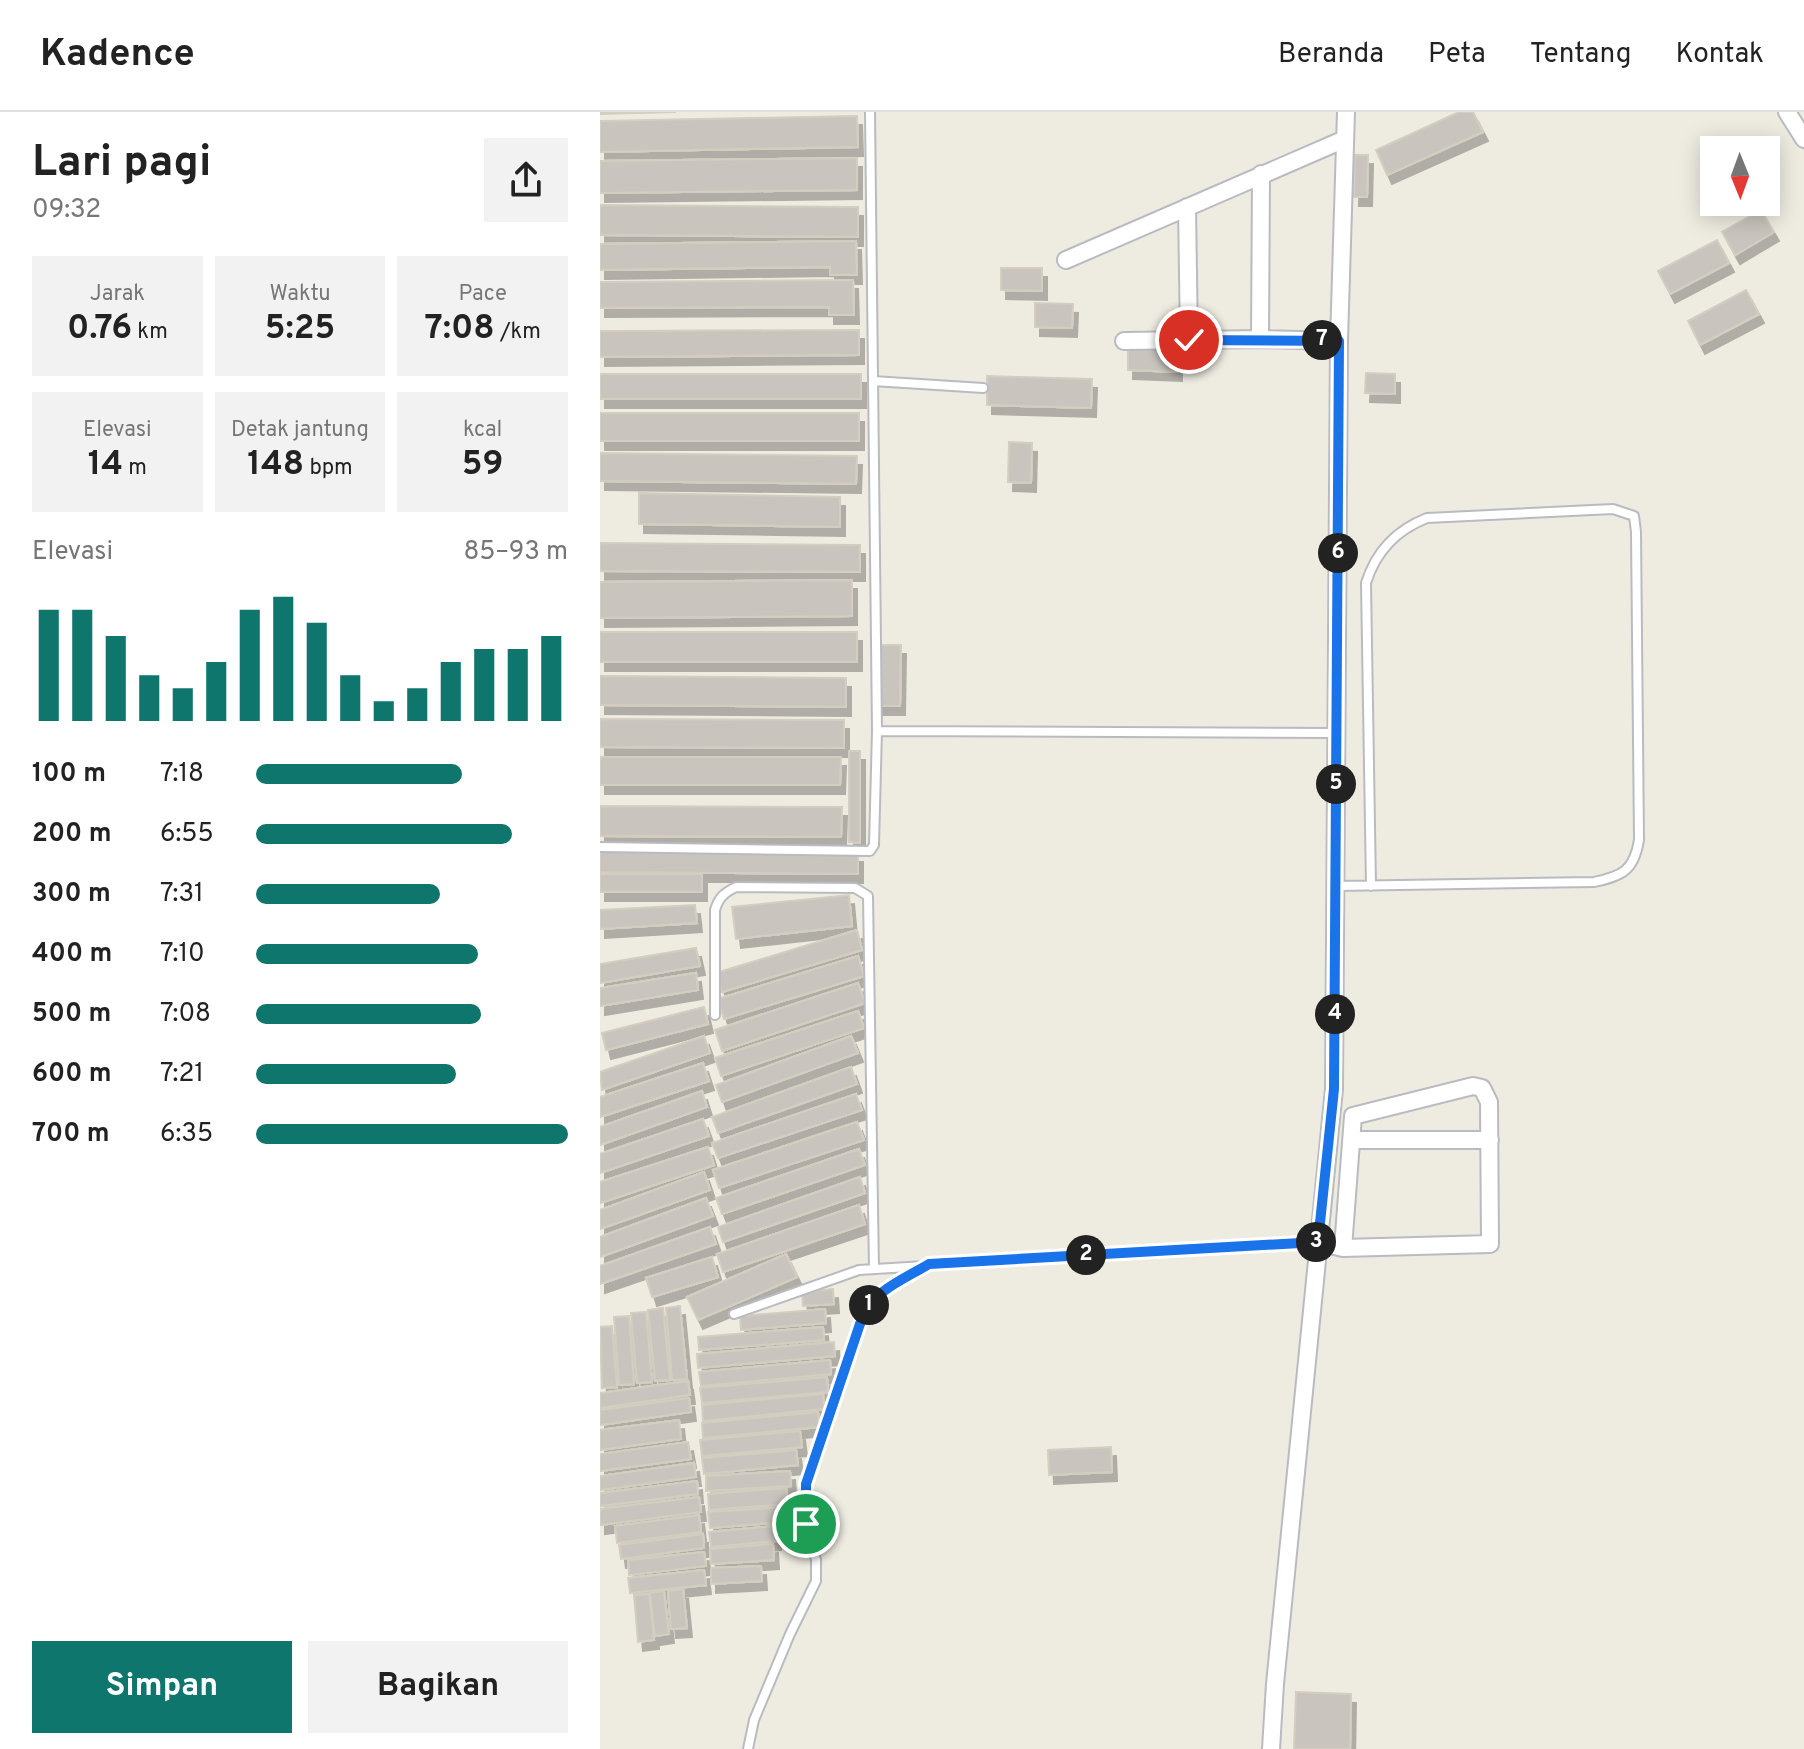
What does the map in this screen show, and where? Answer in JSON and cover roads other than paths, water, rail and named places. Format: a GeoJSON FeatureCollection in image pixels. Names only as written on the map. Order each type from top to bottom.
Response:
{"type":"FeatureCollection","features":[{"type":"Feature","properties":{"kind":"street"},"geometry":{"type":"LineString","coordinates":[[1271,1749],[1334,1089],[1339,341],[1346,112]]}},
{"type":"Feature","properties":{"kind":"street"},"geometry":{"type":"LineString","coordinates":[[1787,112],[1804,139]]}},
{"type":"Feature","properties":{"kind":"street"},"geometry":{"type":"LineString","coordinates":[[1066,260],[1345,139]]}},
{"type":"Feature","properties":{"kind":"street"},"geometry":{"type":"LineString","coordinates":[[1260,339],[1261,174]]}},
{"type":"Feature","properties":{"kind":"street"},"geometry":{"type":"LineString","coordinates":[[1187,207],[1189,340]]}},
{"type":"Feature","properties":{"kind":"street"},"geometry":{"type":"LineString","coordinates":[[1124,341],[1339,341]]}},
{"type":"Feature","properties":{"kind":"street"},"geometry":{"type":"LineString","coordinates":[[1318,1242],[1343,1248],[1490,1244],[1488,1096],[1477,1086],[1354,1114],[1343,1248]]}},
{"type":"Feature","properties":{"kind":"street"},"geometry":{"type":"LineString","coordinates":[[1352,1140],[1490,1140]]}},
{"type":"Feature","properties":{"kind":"lane"},"geometry":{"type":"LineString","coordinates":[[600,847],[870,851],[874,845],[877,731],[870,112]]}},
{"type":"Feature","properties":{"kind":"lane"},"geometry":{"type":"LineString","coordinates":[[873,381],[983,388]]}},
{"type":"Feature","properties":{"kind":"lane"},"geometry":{"type":"LineString","coordinates":[[1336,886],[1371,886],[1594,882],[1614,878],[1630,868],[1639,840],[1634,516],[1613,509],[1427,518],[1410,524],[1391,539],[1373,563],[1366,583],[1371,886]]}},
{"type":"Feature","properties":{"kind":"lane"},"geometry":{"type":"LineString","coordinates":[[877,731],[1336,733]]}},
{"type":"Feature","properties":{"kind":"lane"},"geometry":{"type":"LineString","coordinates":[[715,1015],[715,910],[718,900],[726,892],[736,887],[855,888],[868,896],[874,1269]]}},
{"type":"Feature","properties":{"kind":"lane"},"geometry":{"type":"LineString","coordinates":[[734,1314],[847,1273],[874,1269],[1318,1242]]}},
{"type":"Feature","properties":{"kind":"lane"},"geometry":{"type":"LineString","coordinates":[[748,1749],[754,1720],[816,1581],[816,1560],[806,1524],[806,1484],[863,1315],[885,1290],[929,1264]]}}]}
